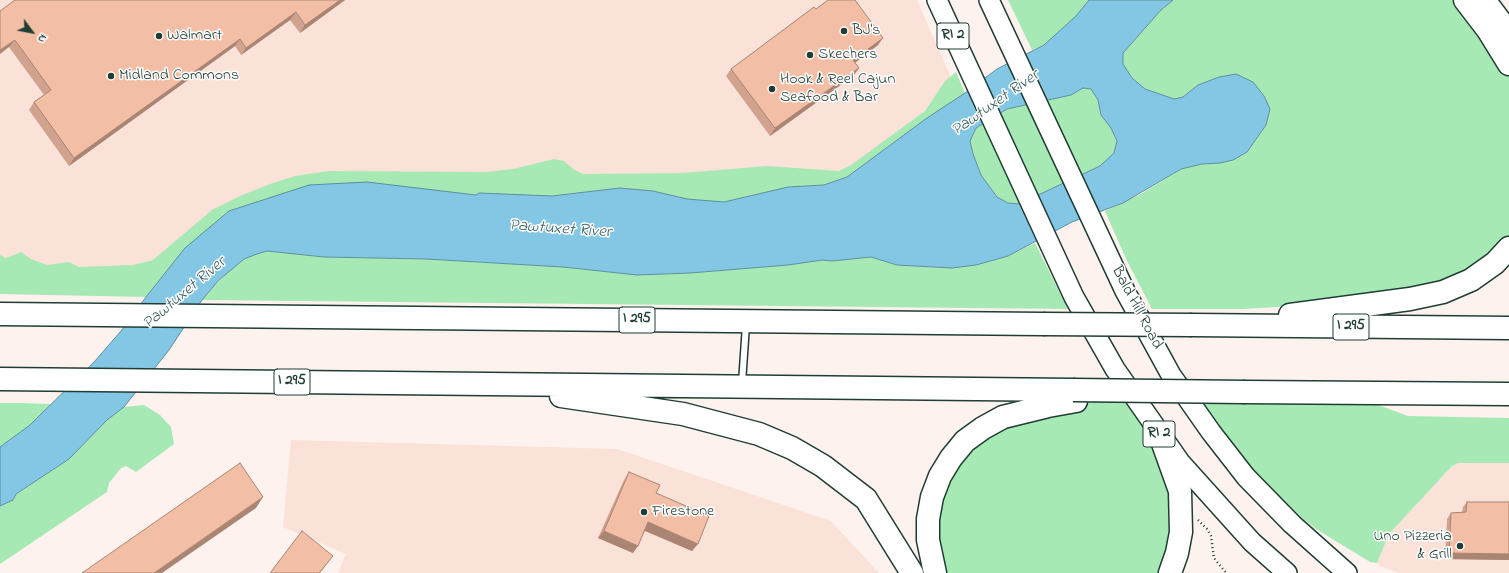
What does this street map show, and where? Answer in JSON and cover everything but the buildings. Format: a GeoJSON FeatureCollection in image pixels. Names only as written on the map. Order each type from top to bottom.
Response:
{"type":"FeatureCollection","features":[{"type":"Feature","properties":{"kind":"highway"},"geometry":{"type":"LineString","coordinates":[[1465,0],[1488,30],[1509,64]]}},
{"type":"Feature","properties":{"kind":"highway"},"geometry":{"type":"LineString","coordinates":[[1484,0],[1509,33]]}},
{"type":"Feature","properties":{"kind":"highway"},"geometry":{"type":"LineString","coordinates":[[1202,325],[1410,299],[1443,292],[1471,280],[1494,263],[1509,248]]}},
{"type":"Feature","properties":{"kind":"highway","name":"I 295"},"geometry":{"type":"LineString","coordinates":[[0,314],[1509,328]]}},
{"type":"Feature","properties":{"kind":"highway","name":"I 295"},"geometry":{"type":"LineString","coordinates":[[6,380],[44,379],[742,386],[1074,395]]}},
{"type":"Feature","properties":{"kind":"highway"},"geometry":{"type":"LineString","coordinates":[[408,383],[511,391],[625,405],[683,414],[759,434],[792,448],[823,466],[866,499],[912,573]]}},
{"type":"Feature","properties":{"kind":"highway"},"geometry":{"type":"LineString","coordinates":[[935,573],[928,540],[928,519],[940,476],[951,458],[965,441],[1002,417],[1074,395],[1192,398],[1245,392],[1509,394]]}},
{"type":"Feature","properties":{"kind":"highway"},"geometry":{"type":"LineString","coordinates":[[1160,435],[1180,491],[1181,532],[1177,553],[1170,573]]}},
{"type":"Feature","properties":{"kind":"main road","name":"RI 2"},"geometry":{"type":"LineString","coordinates":[[937,0],[968,72],[1097,339],[1160,435],[1180,462],[1252,542],[1287,573]]}},
{"type":"Feature","properties":{"kind":"main road","name":"Bald Hill Road"},"geometry":{"type":"LineString","coordinates":[[989,0],[1104,248],[1125,291],[1171,374],[1211,432],[1246,477],[1319,549],[1347,573]]}},
{"type":"Feature","properties":{"kind":"lane"},"geometry":{"type":"LineString","coordinates":[[742,386],[746,321]]}},
{"type":"Feature","properties":{"kind":"path"},"geometry":{"type":"LineString","coordinates":[[1196,519],[1206,529],[1210,536],[1214,558],[1226,573]]}},
{"type":"Feature","properties":{"kind":"shaded area"},"geometry":{"type":"Polygon","coordinates":[[[0,0],[917,0],[960,98],[848,186],[160,274],[0,273],[0,0]]]}},
{"type":"Feature","properties":{"kind":"shaded area"},"geometry":{"type":"Polygon","coordinates":[[[291,440],[618,449],[831,521],[879,573],[338,573],[346,554],[283,527],[291,440]]]}},
{"type":"Feature","properties":{"kind":"shaded area"},"geometry":{"type":"Polygon","coordinates":[[[1458,463],[1509,463],[1509,573],[1398,573],[1380,566],[1377,563],[1389,534],[1452,466],[1458,463]]]}},
{"type":"Feature","properties":{"kind":"green space"},"geometry":{"type":"Polygon","coordinates":[[[1008,0],[1089,0],[1060,32],[1044,45],[1032,50],[1008,0]]]}},
{"type":"Feature","properties":{"kind":"green space"},"geometry":{"type":"Polygon","coordinates":[[[1173,0],[1458,0],[1509,77],[1509,239],[1489,262],[1439,286],[1294,306],[1243,309],[1152,309],[1126,259],[1105,211],[1141,194],[1181,169],[1202,164],[1220,163],[1247,152],[1266,125],[1237,74],[1219,77],[1198,85],[1183,97],[1174,99],[1145,89],[1132,78],[1123,64],[1123,53],[1161,10],[1173,0]]]}},
{"type":"Feature","properties":{"kind":"green space"},"geometry":{"type":"Polygon","coordinates":[[[956,72],[965,93],[927,118],[847,177],[824,185],[788,187],[724,202],[687,199],[653,191],[620,188],[552,196],[480,194],[185,248],[146,297],[0,294],[0,255],[6,258],[21,252],[31,259],[47,265],[69,262],[79,267],[133,265],[153,260],[212,210],[240,196],[270,184],[295,176],[329,171],[485,172],[513,169],[554,159],[564,161],[573,169],[583,174],[682,173],[767,166],[839,171],[851,165],[925,111],[945,81],[956,72]]]}},
{"type":"Feature","properties":{"kind":"green space"},"geometry":{"type":"Polygon","coordinates":[[[1083,88],[1091,89],[1098,100],[1101,115],[1111,128],[1117,141],[1114,153],[1100,166],[1019,204],[1008,203],[997,197],[981,175],[973,154],[970,141],[976,128],[1007,109],[1071,95],[1083,88]]]}},
{"type":"Feature","properties":{"kind":"green space"},"geometry":{"type":"Polygon","coordinates":[[[1035,243],[1068,309],[202,300],[231,268],[244,259],[267,251],[324,257],[426,259],[563,267],[637,275],[690,273],[788,265],[822,260],[832,261],[871,257],[897,265],[952,268],[976,265],[1008,256],[1035,243]]]}},
{"type":"Feature","properties":{"kind":"green space"},"geometry":{"type":"Polygon","coordinates":[[[1220,395],[1354,396],[1408,416],[1509,418],[1509,463],[1458,463],[1452,466],[1389,534],[1377,563],[1370,562],[1316,529],[1261,485],[1191,404],[1220,395]]]}},
{"type":"Feature","properties":{"kind":"green space"},"geometry":{"type":"Polygon","coordinates":[[[1137,400],[1175,472],[1169,573],[936,573],[929,521],[967,441],[1072,403],[1137,400]]]}},
{"type":"Feature","properties":{"kind":"green space"},"geometry":{"type":"Polygon","coordinates":[[[0,403],[51,404],[30,425],[0,447],[0,403]]]}},
{"type":"Feature","properties":{"kind":"green space"},"geometry":{"type":"Polygon","coordinates":[[[144,405],[160,415],[171,427],[174,444],[136,472],[126,466],[121,468],[109,483],[107,492],[0,564],[0,506],[13,500],[16,494],[69,459],[107,420],[124,407],[144,405]]]}},
{"type":"Feature","properties":{"kind":"water","name":"Pawtuxet River"},"geometry":{"type":"Polygon","coordinates":[[[1089,0],[1173,0],[1161,10],[1123,53],[1123,64],[1132,78],[1145,89],[1174,99],[1183,97],[1198,85],[1219,77],[1236,74],[1253,82],[1264,96],[1270,109],[1266,125],[1247,152],[1233,160],[1220,163],[1202,164],[1181,169],[1123,203],[1072,222],[1008,256],[976,265],[952,268],[897,265],[871,257],[832,261],[822,260],[788,265],[690,273],[637,275],[563,267],[426,259],[324,257],[267,251],[257,254],[244,259],[219,280],[202,300],[169,350],[124,407],[107,420],[69,459],[16,494],[13,500],[0,506],[0,447],[30,425],[95,361],[121,331],[185,248],[229,211],[309,185],[367,182],[476,195],[479,193],[552,196],[620,188],[653,191],[687,199],[724,202],[788,187],[824,185],[847,177],[997,69],[1044,45],[1076,16],[1089,0]],[[1083,88],[1071,95],[1007,109],[976,128],[970,141],[973,154],[981,175],[997,197],[1008,203],[1019,204],[1100,166],[1114,153],[1117,141],[1111,128],[1101,115],[1098,100],[1091,89],[1083,88]]]}},
{"type":"Feature","properties":{"kind":"place","name":"BJ's"},"geometry":{"type":"Point","coordinates":[844,31]}},
{"type":"Feature","properties":{"kind":"place","name":"Walmart"},"geometry":{"type":"Point","coordinates":[159,36]}},
{"type":"Feature","properties":{"kind":"place","name":"Skechers"},"geometry":{"type":"Point","coordinates":[810,55]}},
{"type":"Feature","properties":{"kind":"place","name":"Midland Commons"},"geometry":{"type":"Point","coordinates":[111,76]}},
{"type":"Feature","properties":{"kind":"place","name":"Hook & Reel Cajun Seafood & Bar"},"geometry":{"type":"Point","coordinates":[772,89]}},
{"type":"Feature","properties":{"kind":"place","name":"Firestone"},"geometry":{"type":"Point","coordinates":[644,512]}},
{"type":"Feature","properties":{"kind":"place","name":"Uno Pizzeria & Grill"},"geometry":{"type":"Point","coordinates":[1460,546]}}]}
